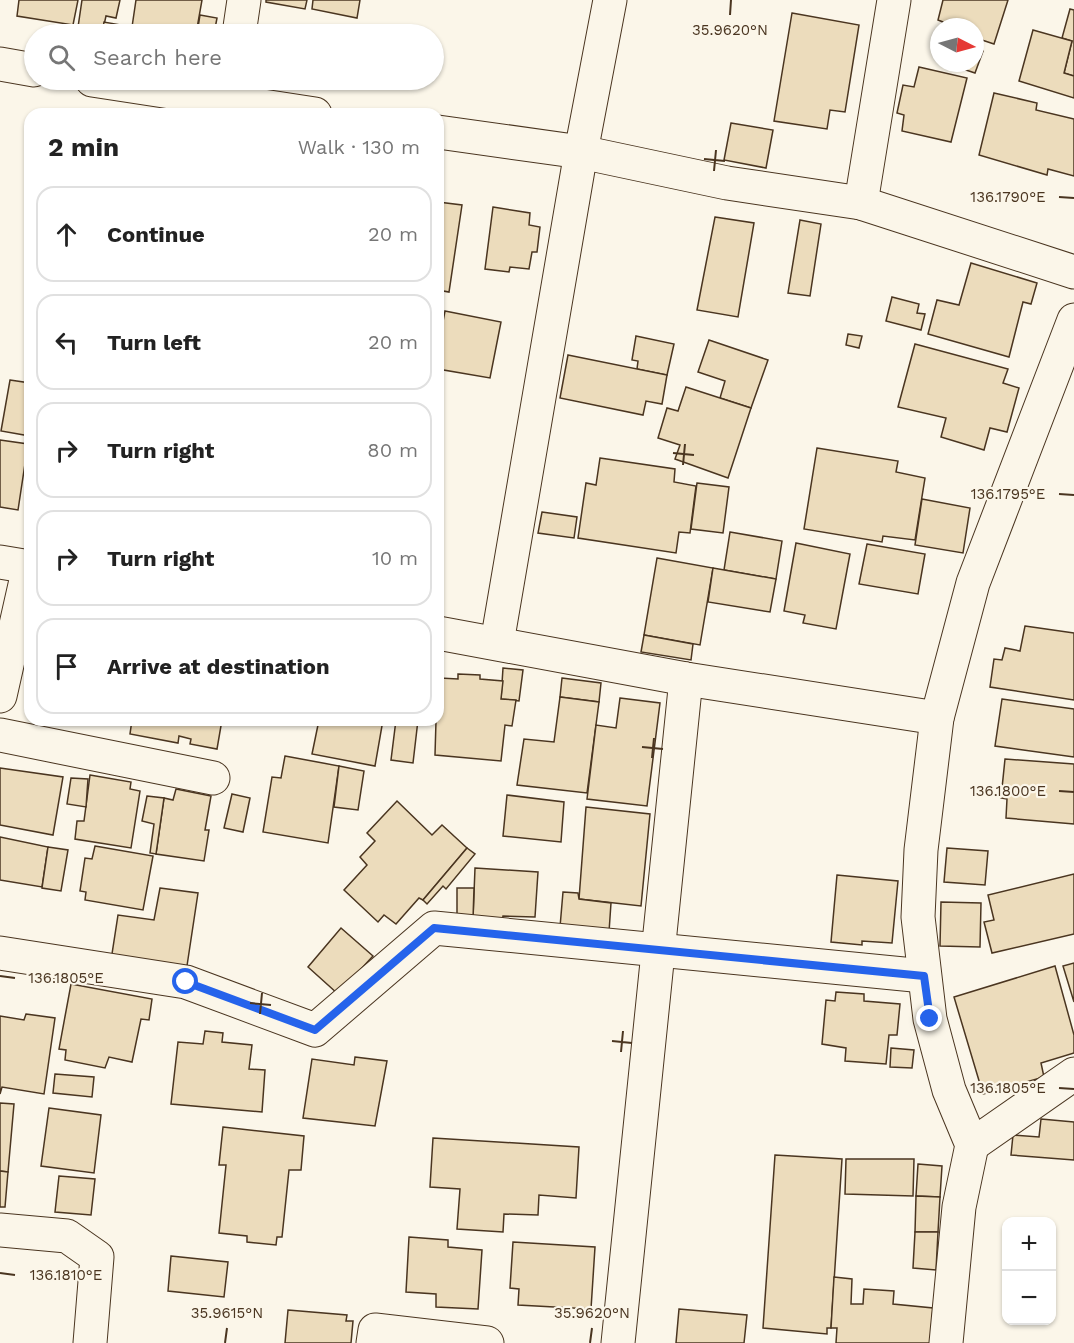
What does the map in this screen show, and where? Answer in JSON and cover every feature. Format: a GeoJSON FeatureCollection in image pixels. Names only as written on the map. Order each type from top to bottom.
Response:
{"type":"FeatureCollection","features":[{"type":"Feature","properties":{"kind":"street"},"geometry":{"type":"LineString","coordinates":[[240,24],[244,0]]}},
{"type":"Feature","properties":{"kind":"street"},"geometry":{"type":"LineString","coordinates":[[497,643],[581,152],[610,0]]}},
{"type":"Feature","properties":{"kind":"street"},"geometry":{"type":"LineString","coordinates":[[861,203],[894,0]]}},
{"type":"Feature","properties":{"kind":"street"},"geometry":{"type":"LineString","coordinates":[[0,64],[24,68]]}},
{"type":"Feature","properties":{"kind":"street"},"geometry":{"type":"LineString","coordinates":[[168,90],[283,108]]}},
{"type":"Feature","properties":{"kind":"street"},"geometry":{"type":"LineString","coordinates":[[444,133],[581,152],[727,183],[861,203],[1074,272]]}},
{"type":"Feature","properties":{"kind":"street"},"geometry":{"type":"LineString","coordinates":[[946,1343],[959,1207],[972,1144],[949,1090],[930,1019],[918,906],[921,850],[937,718],[973,583],[1074,320]]}},
{"type":"Feature","properties":{"kind":"street"},"geometry":{"type":"LineString","coordinates":[[0,696],[20,565]]}},
{"type":"Feature","properties":{"kind":"street"},"geometry":{"type":"LineString","coordinates":[[444,634],[686,679],[937,718]]}},
{"type":"Feature","properties":{"kind":"street"},"geometry":{"type":"LineString","coordinates":[[618,1343],[686,679]]}},
{"type":"Feature","properties":{"kind":"street"},"geometry":{"type":"LineString","coordinates":[[0,735],[213,778]]}},
{"type":"Feature","properties":{"kind":"street"},"geometry":{"type":"LineString","coordinates":[[0,953],[186,982],[315,1030],[434,928],[924,976]]}},
{"type":"Feature","properties":{"kind":"street"},"geometry":{"type":"LineString","coordinates":[[972,1144],[1074,1074]]}},
{"type":"Feature","properties":{"kind":"street"},"geometry":{"type":"LineString","coordinates":[[0,1230],[67,1236],[97,1257],[90,1343]]}},
{"type":"Feature","properties":{"kind":"street"},"geometry":{"type":"LineString","coordinates":[[373,1343],[375,1330],[487,1343]]}},
{"type":"Feature","properties":{"kind":"building"},"geometry":{"type":"Polygon","coordinates":[[[19,0],[78,0],[73,24],[17,16],[19,0]]]}},
{"type":"Feature","properties":{"kind":"building"},"geometry":{"type":"Polygon","coordinates":[[[82,0],[120,0],[116,18],[106,16],[104,24],[78,24],[82,0]]]}},
{"type":"Feature","properties":{"kind":"building"},"geometry":{"type":"Polygon","coordinates":[[[136,0],[202,0],[198,24],[132,24],[136,0]]]}},
{"type":"Feature","properties":{"kind":"building"},"geometry":{"type":"Polygon","coordinates":[[[266,0],[307,0],[305,9],[266,2],[266,0]]]}},
{"type":"Feature","properties":{"kind":"building"},"geometry":{"type":"Polygon","coordinates":[[[313,0],[360,0],[357,18],[312,9],[313,0]]]}},
{"type":"Feature","properties":{"kind":"building"},"geometry":{"type":"Polygon","coordinates":[[[943,0],[1008,0],[994,44],[984,41],[984,18],[938,18],[943,0]]]}},
{"type":"Feature","properties":{"kind":"building"},"geometry":{"type":"Polygon","coordinates":[[[1070,9],[1074,10],[1074,76],[1064,73],[1072,41],[1062,38],[1070,9]]]}},
{"type":"Feature","properties":{"kind":"building"},"geometry":{"type":"Polygon","coordinates":[[[792,13],[859,25],[845,112],[830,110],[827,129],[774,121],[792,13]]]}},
{"type":"Feature","properties":{"kind":"building"},"geometry":{"type":"Polygon","coordinates":[[[200,15],[217,18],[216,24],[199,24],[200,15]]]}},
{"type":"Feature","properties":{"kind":"building"},"geometry":{"type":"Polygon","coordinates":[[[1033,30],[1072,41],[1064,73],[1074,76],[1074,98],[1019,81],[1033,30]]]}},
{"type":"Feature","properties":{"kind":"building"},"geometry":{"type":"Polygon","coordinates":[[[919,67],[930,70],[930,72],[967,78],[951,142],[902,131],[904,115],[897,113],[903,85],[914,87],[919,67]]]}},
{"type":"Feature","properties":{"kind":"building"},"geometry":{"type":"Polygon","coordinates":[[[994,93],[1037,103],[1036,110],[1074,119],[1074,176],[1048,169],[1047,175],[979,155],[994,93]]]}},
{"type":"Feature","properties":{"kind":"building"},"geometry":{"type":"Polygon","coordinates":[[[731,123],[773,130],[766,168],[724,160],[731,123]]]}},
{"type":"Feature","properties":{"kind":"building"},"geometry":{"type":"Polygon","coordinates":[[[444,203],[462,205],[449,292],[444,291],[444,203]]]}},
{"type":"Feature","properties":{"kind":"building"},"geometry":{"type":"Polygon","coordinates":[[[493,207],[530,213],[529,225],[540,227],[537,252],[532,252],[529,269],[510,267],[509,272],[485,269],[493,207]]]}},
{"type":"Feature","properties":{"kind":"building"},"geometry":{"type":"Polygon","coordinates":[[[715,217],[754,223],[738,317],[697,310],[715,217]]]}},
{"type":"Feature","properties":{"kind":"building"},"geometry":{"type":"Polygon","coordinates":[[[800,220],[821,224],[810,296],[788,293],[800,220]]]}},
{"type":"Feature","properties":{"kind":"building"},"geometry":{"type":"Polygon","coordinates":[[[971,263],[1037,283],[1031,304],[1023,302],[1009,357],[928,334],[937,300],[959,305],[971,263]]]}},
{"type":"Feature","properties":{"kind":"building"},"geometry":{"type":"Polygon","coordinates":[[[892,297],[919,304],[917,313],[925,314],[921,330],[886,321],[892,297]]]}},
{"type":"Feature","properties":{"kind":"building"},"geometry":{"type":"Polygon","coordinates":[[[445,311],[501,322],[490,378],[444,370],[445,311]]]}},
{"type":"Feature","properties":{"kind":"building"},"geometry":{"type":"Polygon","coordinates":[[[848,334],[862,336],[859,348],[846,345],[848,334]]]}},
{"type":"Feature","properties":{"kind":"building"},"geometry":{"type":"Polygon","coordinates":[[[636,336],[674,344],[667,375],[637,369],[638,361],[632,360],[636,336]]]}},
{"type":"Feature","properties":{"kind":"building"},"geometry":{"type":"Polygon","coordinates":[[[709,340],[768,360],[751,408],[720,398],[725,381],[698,372],[709,340]]]}},
{"type":"Feature","properties":{"kind":"building"},"geometry":{"type":"Polygon","coordinates":[[[915,344],[1008,369],[1003,383],[1019,388],[1007,432],[990,428],[984,450],[941,437],[946,418],[898,407],[915,344]]]}},
{"type":"Feature","properties":{"kind":"building"},"geometry":{"type":"Polygon","coordinates":[[[568,355],[667,375],[662,404],[646,401],[643,415],[560,398],[568,355]]]}},
{"type":"Feature","properties":{"kind":"building"},"geometry":{"type":"Polygon","coordinates":[[[10,380],[24,382],[24,435],[1,431],[10,380]]]}},
{"type":"Feature","properties":{"kind":"building"},"geometry":{"type":"Polygon","coordinates":[[[686,387],[751,408],[728,478],[675,459],[680,445],[658,438],[667,408],[678,411],[686,387]]]}},
{"type":"Feature","properties":{"kind":"building"},"geometry":{"type":"Polygon","coordinates":[[[0,440],[24,443],[24,470],[18,510],[0,507],[0,440]]]}},
{"type":"Feature","properties":{"kind":"building"},"geometry":{"type":"Polygon","coordinates":[[[817,448],[898,461],[896,472],[925,478],[915,540],[883,536],[882,542],[804,529],[817,448]]]}},
{"type":"Feature","properties":{"kind":"building"},"geometry":{"type":"Polygon","coordinates":[[[600,458],[675,469],[674,482],[696,486],[690,533],[679,532],[676,553],[578,538],[586,483],[596,485],[600,458]]]}},
{"type":"Feature","properties":{"kind":"building"},"geometry":{"type":"Polygon","coordinates":[[[697,483],[729,487],[723,533],[691,529],[697,483]]]}},
{"type":"Feature","properties":{"kind":"building"},"geometry":{"type":"Polygon","coordinates":[[[922,499],[970,508],[963,553],[915,545],[922,499]]]}},
{"type":"Feature","properties":{"kind":"building"},"geometry":{"type":"Polygon","coordinates":[[[542,512],[577,517],[574,538],[538,533],[542,512]]]}},
{"type":"Feature","properties":{"kind":"building"},"geometry":{"type":"Polygon","coordinates":[[[730,532],[782,541],[776,579],[724,570],[730,532]]]}},
{"type":"Feature","properties":{"kind":"building"},"geometry":{"type":"Polygon","coordinates":[[[796,543],[850,554],[836,629],[803,623],[805,615],[784,611],[796,543]]]}},
{"type":"Feature","properties":{"kind":"building"},"geometry":{"type":"Polygon","coordinates":[[[867,544],[925,554],[918,594],[859,584],[867,544]]]}},
{"type":"Feature","properties":{"kind":"building"},"geometry":{"type":"Polygon","coordinates":[[[657,558],[713,568],[700,645],[644,635],[657,558]]]}},
{"type":"Feature","properties":{"kind":"building"},"geometry":{"type":"Polygon","coordinates":[[[713,568],[776,579],[770,612],[708,602],[713,568]]]}},
{"type":"Feature","properties":{"kind":"building"},"geometry":{"type":"Polygon","coordinates":[[[1025,626],[1074,633],[1074,700],[990,687],[994,659],[1002,660],[1005,648],[1020,651],[1025,626]]]}},
{"type":"Feature","properties":{"kind":"building"},"geometry":{"type":"Polygon","coordinates":[[[644,635],[693,644],[691,660],[641,652],[644,635]]]}},
{"type":"Feature","properties":{"kind":"building"},"geometry":{"type":"Polygon","coordinates":[[[503,668],[523,670],[519,701],[501,699],[503,668]]]}},
{"type":"Feature","properties":{"kind":"building"},"geometry":{"type":"Polygon","coordinates":[[[458,674],[480,675],[480,679],[503,681],[501,699],[516,700],[512,726],[505,725],[501,761],[435,755],[436,726],[444,726],[444,678],[458,679],[458,674]]]}},
{"type":"Feature","properties":{"kind":"building"},"geometry":{"type":"Polygon","coordinates":[[[562,678],[601,683],[599,702],[560,697],[562,678]]]}},
{"type":"Feature","properties":{"kind":"building"},"geometry":{"type":"Polygon","coordinates":[[[560,697],[599,702],[587,793],[517,785],[524,739],[554,742],[560,697]]]}},
{"type":"Feature","properties":{"kind":"building"},"geometry":{"type":"Polygon","coordinates":[[[620,698],[660,703],[647,806],[587,799],[596,725],[616,728],[620,698]]]}},
{"type":"Feature","properties":{"kind":"building"},"geometry":{"type":"Polygon","coordinates":[[[1002,699],[1074,709],[1074,757],[995,746],[1002,699]]]}},
{"type":"Feature","properties":{"kind":"building"},"geometry":{"type":"Polygon","coordinates":[[[131,726],[221,726],[217,749],[190,744],[191,739],[179,736],[178,743],[130,734],[131,726]]]}},
{"type":"Feature","properties":{"kind":"building"},"geometry":{"type":"Polygon","coordinates":[[[318,726],[382,726],[375,766],[312,754],[318,726]]]}},
{"type":"Feature","properties":{"kind":"building"},"geometry":{"type":"Polygon","coordinates":[[[395,726],[417,726],[413,763],[391,760],[395,726]]]}},
{"type":"Feature","properties":{"kind":"building"},"geometry":{"type":"Polygon","coordinates":[[[285,756],[339,766],[328,843],[263,832],[272,777],[281,778],[285,756]]]}},
{"type":"Feature","properties":{"kind":"building"},"geometry":{"type":"Polygon","coordinates":[[[1005,759],[1074,764],[1074,824],[1006,818],[1007,799],[1001,798],[1005,759]]]}},
{"type":"Feature","properties":{"kind":"building"},"geometry":{"type":"Polygon","coordinates":[[[339,766],[364,771],[358,810],[334,807],[339,766]]]}},
{"type":"Feature","properties":{"kind":"building"},"geometry":{"type":"Polygon","coordinates":[[[0,768],[63,777],[53,835],[0,825],[0,768]]]}},
{"type":"Feature","properties":{"kind":"building"},"geometry":{"type":"Polygon","coordinates":[[[90,775],[131,782],[130,789],[140,791],[131,848],[75,839],[77,821],[84,821],[90,775]]]}},
{"type":"Feature","properties":{"kind":"building"},"geometry":{"type":"Polygon","coordinates":[[[71,778],[88,779],[86,807],[67,804],[71,778]]]}},
{"type":"Feature","properties":{"kind":"building"},"geometry":{"type":"Polygon","coordinates":[[[176,789],[211,796],[205,830],[209,830],[204,861],[156,854],[164,798],[173,800],[176,789]]]}},
{"type":"Feature","properties":{"kind":"building"},"geometry":{"type":"Polygon","coordinates":[[[232,794],[250,798],[243,832],[224,828],[232,794]]]}},
{"type":"Feature","properties":{"kind":"building"},"geometry":{"type":"Polygon","coordinates":[[[507,795],[564,802],[561,842],[503,836],[507,795]]]}},
{"type":"Feature","properties":{"kind":"building"},"geometry":{"type":"Polygon","coordinates":[[[147,796],[164,798],[156,854],[150,853],[154,824],[142,821],[147,796]]]}},
{"type":"Feature","properties":{"kind":"building"},"geometry":{"type":"Polygon","coordinates":[[[397,801],[432,835],[442,825],[467,848],[423,900],[419,898],[396,924],[384,915],[378,922],[344,890],[367,865],[360,857],[375,841],[367,833],[397,801]]]}},
{"type":"Feature","properties":{"kind":"building"},"geometry":{"type":"Polygon","coordinates":[[[586,807],[650,814],[641,906],[579,899],[586,807]]]}},
{"type":"Feature","properties":{"kind":"building"},"geometry":{"type":"Polygon","coordinates":[[[0,837],[48,847],[42,887],[0,880],[0,837]]]}},
{"type":"Feature","properties":{"kind":"building"},"geometry":{"type":"Polygon","coordinates":[[[95,846],[153,856],[143,910],[85,900],[86,892],[80,891],[85,858],[92,859],[95,846]]]}},
{"type":"Feature","properties":{"kind":"building"},"geometry":{"type":"Polygon","coordinates":[[[48,847],[68,850],[61,891],[42,888],[48,847]]]}},
{"type":"Feature","properties":{"kind":"building"},"geometry":{"type":"Polygon","coordinates":[[[467,848],[475,854],[446,889],[443,886],[427,904],[423,900],[467,848]]]}},
{"type":"Feature","properties":{"kind":"building"},"geometry":{"type":"Polygon","coordinates":[[[947,848],[988,851],[985,885],[944,882],[947,848]]]}},
{"type":"Feature","properties":{"kind":"building"},"geometry":{"type":"Polygon","coordinates":[[[475,868],[538,872],[535,917],[503,916],[502,921],[473,919],[475,868]]]}},
{"type":"Feature","properties":{"kind":"building"},"geometry":{"type":"Polygon","coordinates":[[[1074,874],[1074,934],[992,953],[984,922],[994,920],[988,895],[1074,874]]]}},
{"type":"Feature","properties":{"kind":"building"},"geometry":{"type":"Polygon","coordinates":[[[837,875],[898,881],[892,943],[862,941],[862,945],[831,942],[837,875]]]}},
{"type":"Feature","properties":{"kind":"building"},"geometry":{"type":"Polygon","coordinates":[[[160,888],[198,893],[185,979],[110,967],[118,915],[154,920],[160,888]]]}},
{"type":"Feature","properties":{"kind":"building"},"geometry":{"type":"Polygon","coordinates":[[[457,888],[474,888],[473,919],[457,919],[457,888]]]}},
{"type":"Feature","properties":{"kind":"building"},"geometry":{"type":"Polygon","coordinates":[[[563,892],[578,893],[579,899],[611,903],[609,932],[560,927],[563,892]]]}},
{"type":"Feature","properties":{"kind":"building"},"geometry":{"type":"Polygon","coordinates":[[[941,902],[981,903],[980,947],[940,946],[941,902]]]}},
{"type":"Feature","properties":{"kind":"building"},"geometry":{"type":"Polygon","coordinates":[[[341,928],[373,956],[338,994],[308,967],[341,928]]]}},
{"type":"Feature","properties":{"kind":"building"},"geometry":{"type":"Polygon","coordinates":[[[1074,963],[1074,1002],[1063,966],[1074,963]]]}},
{"type":"Feature","properties":{"kind":"building"},"geometry":{"type":"Polygon","coordinates":[[[1055,966],[1074,1035],[1074,1053],[1041,1063],[1044,1077],[983,1094],[954,997],[1055,966]]]}},
{"type":"Feature","properties":{"kind":"building"},"geometry":{"type":"Polygon","coordinates":[[[71,984],[152,999],[149,1020],[141,1019],[132,1062],[109,1057],[105,1068],[65,1060],[66,1050],[59,1049],[71,984]]]}},
{"type":"Feature","properties":{"kind":"building"},"geometry":{"type":"Polygon","coordinates":[[[836,992],[864,994],[864,1001],[900,1004],[897,1035],[889,1035],[886,1064],[845,1061],[846,1048],[822,1044],[826,1000],[835,1001],[836,992]]]}},
{"type":"Feature","properties":{"kind":"building"},"geometry":{"type":"Polygon","coordinates":[[[26,1014],[55,1018],[44,1094],[2,1087],[0,1094],[0,1016],[24,1020],[26,1014]]]}},
{"type":"Feature","properties":{"kind":"building"},"geometry":{"type":"Polygon","coordinates":[[[205,1031],[223,1033],[222,1042],[252,1045],[249,1069],[265,1070],[262,1112],[171,1104],[178,1042],[203,1044],[205,1031]]]}},
{"type":"Feature","properties":{"kind":"building"},"geometry":{"type":"Polygon","coordinates":[[[891,1048],[914,1050],[912,1068],[890,1067],[891,1048]]]}},
{"type":"Feature","properties":{"kind":"building"},"geometry":{"type":"Polygon","coordinates":[[[355,1057],[387,1061],[375,1126],[303,1118],[312,1059],[354,1065],[355,1057]]]}},
{"type":"Feature","properties":{"kind":"building"},"geometry":{"type":"Polygon","coordinates":[[[55,1074],[94,1077],[92,1097],[53,1093],[55,1074]]]}},
{"type":"Feature","properties":{"kind":"building"},"geometry":{"type":"Polygon","coordinates":[[[0,1103],[14,1104],[8,1172],[0,1171],[0,1103]]]}},
{"type":"Feature","properties":{"kind":"building"},"geometry":{"type":"Polygon","coordinates":[[[49,1108],[101,1115],[94,1173],[41,1166],[49,1108]]]}},
{"type":"Feature","properties":{"kind":"building"},"geometry":{"type":"Polygon","coordinates":[[[1041,1119],[1074,1122],[1074,1160],[1011,1155],[1013,1135],[1039,1137],[1041,1119]]]}},
{"type":"Feature","properties":{"kind":"building"},"geometry":{"type":"Polygon","coordinates":[[[223,1127],[304,1136],[301,1170],[289,1170],[282,1237],[277,1237],[276,1245],[247,1242],[247,1236],[219,1233],[226,1165],[219,1165],[223,1127]]]}},
{"type":"Feature","properties":{"kind":"building"},"geometry":{"type":"Polygon","coordinates":[[[433,1138],[579,1147],[576,1198],[539,1195],[538,1215],[504,1214],[503,1232],[457,1229],[460,1189],[430,1187],[433,1138]]]}},
{"type":"Feature","properties":{"kind":"building"},"geometry":{"type":"Polygon","coordinates":[[[775,1155],[842,1159],[831,1328],[827,1328],[827,1334],[763,1328],[775,1155]]]}},
{"type":"Feature","properties":{"kind":"building"},"geometry":{"type":"Polygon","coordinates":[[[846,1159],[914,1159],[913,1196],[845,1194],[846,1159]]]}},
{"type":"Feature","properties":{"kind":"building"},"geometry":{"type":"Polygon","coordinates":[[[918,1164],[942,1166],[940,1197],[916,1196],[918,1164]]]}},
{"type":"Feature","properties":{"kind":"building"},"geometry":{"type":"Polygon","coordinates":[[[0,1171],[8,1172],[5,1207],[0,1207],[0,1171]]]}},
{"type":"Feature","properties":{"kind":"building"},"geometry":{"type":"Polygon","coordinates":[[[59,1176],[95,1179],[91,1215],[55,1212],[59,1176]]]}},
{"type":"Feature","properties":{"kind":"building"},"geometry":{"type":"Polygon","coordinates":[[[916,1196],[940,1197],[938,1232],[915,1232],[916,1196]]]}},
{"type":"Feature","properties":{"kind":"building"},"geometry":{"type":"Polygon","coordinates":[[[915,1232],[938,1232],[936,1270],[913,1268],[915,1232]]]}},
{"type":"Feature","properties":{"kind":"building"},"geometry":{"type":"Polygon","coordinates":[[[409,1237],[448,1240],[448,1247],[482,1250],[478,1309],[436,1307],[436,1294],[406,1292],[409,1237]]]}},
{"type":"Feature","properties":{"kind":"building"},"geometry":{"type":"Polygon","coordinates":[[[513,1242],[595,1247],[591,1309],[518,1305],[519,1289],[510,1288],[513,1242]]]}},
{"type":"Feature","properties":{"kind":"building"},"geometry":{"type":"Polygon","coordinates":[[[171,1256],[228,1262],[224,1297],[168,1291],[171,1256]]]}},
{"type":"Feature","properties":{"kind":"building"},"geometry":{"type":"Polygon","coordinates":[[[834,1277],[852,1279],[851,1304],[863,1304],[864,1289],[894,1291],[893,1304],[933,1308],[930,1343],[836,1343],[837,1328],[831,1328],[834,1277]]]}},
{"type":"Feature","properties":{"kind":"building"},"geometry":{"type":"Polygon","coordinates":[[[679,1309],[747,1315],[744,1343],[676,1343],[679,1309]]]}},
{"type":"Feature","properties":{"kind":"building"},"geometry":{"type":"Polygon","coordinates":[[[288,1310],[347,1315],[346,1321],[353,1321],[351,1343],[285,1343],[288,1310]]]}},
{"type":"Feature","properties":{"kind":"route"},"geometry":{"type":"LineString","coordinates":[[186,982],[315,1030],[434,928],[924,976],[930,1019]]}}]}
